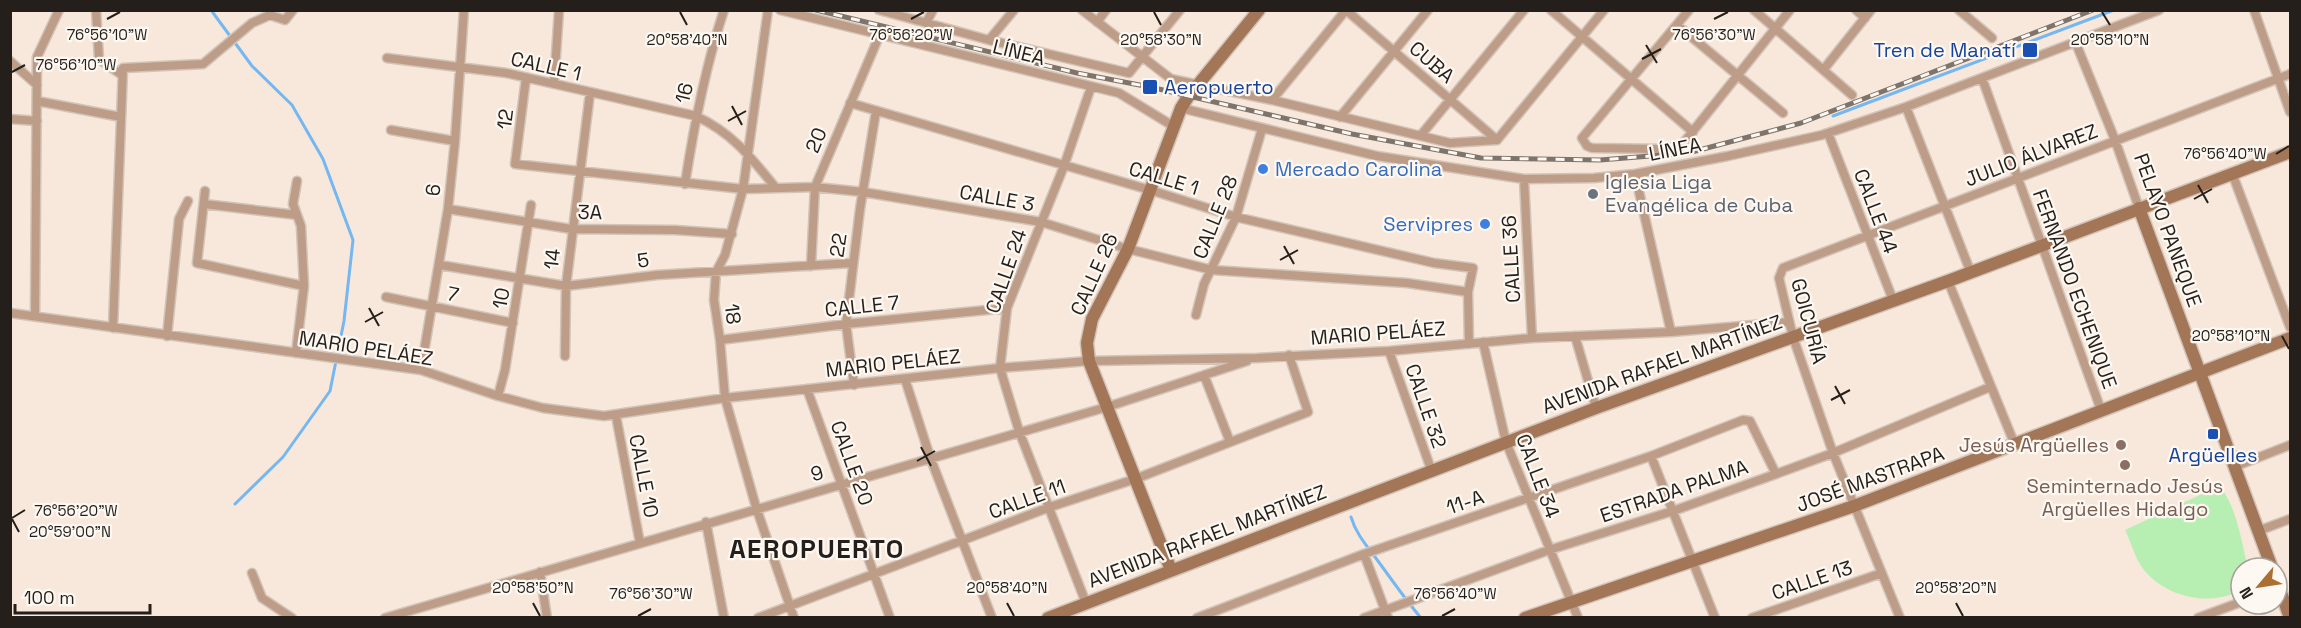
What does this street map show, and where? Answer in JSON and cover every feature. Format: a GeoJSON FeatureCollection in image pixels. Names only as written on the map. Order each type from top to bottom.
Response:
{"type":"FeatureCollection","features":[{"type":"Feature","properties":{"kind":"street"},"geometry":{"type":"LineString","coordinates":[[34,316],[37,57],[59,10]]}},
{"type":"Feature","properties":{"kind":"street"},"geometry":{"type":"LineString","coordinates":[[96,10],[99,59],[122,75]]}},
{"type":"Feature","properties":{"kind":"street"},"geometry":{"type":"LineString","coordinates":[[113,328],[123,68],[203,64],[252,22],[270,15],[285,20],[293,10]]}},
{"type":"Feature","properties":{"kind":"street","name":"6"},"geometry":{"type":"LineString","coordinates":[[421,370],[448,210],[464,10]]}},
{"type":"Feature","properties":{"kind":"street"},"geometry":{"type":"LineString","coordinates":[[554,84],[559,10]]}},
{"type":"Feature","properties":{"kind":"street","name":"16"},"geometry":{"type":"LineString","coordinates":[[685,184],[696,116],[724,10]]}},
{"type":"Feature","properties":{"kind":"street","name":"18"},"geometry":{"type":"LineString","coordinates":[[768,10],[743,189],[732,234],[716,272],[714,300],[720,340],[724,398],[756,507],[794,618]]}},
{"type":"Feature","properties":{"kind":"street","name":"LÍNEA"},"geometry":{"type":"LineString","coordinates":[[780,10],[1119,93],[1173,126]]}},
{"type":"Feature","properties":{"kind":"street","name":"LÍNEA"},"geometry":{"type":"LineString","coordinates":[[879,10],[989,40],[1129,73],[1142,57]]}},
{"type":"Feature","properties":{"kind":"street"},"geometry":{"type":"LineString","coordinates":[[926,23],[933,10]]}},
{"type":"Feature","properties":{"kind":"street"},"geometry":{"type":"LineString","coordinates":[[989,40],[1014,10]]}},
{"type":"Feature","properties":{"kind":"street"},"geometry":{"type":"LineString","coordinates":[[1082,10],[1171,79],[1272,100],[1450,143],[1497,140],[1604,10]]}},
{"type":"Feature","properties":{"kind":"street"},"geometry":{"type":"LineString","coordinates":[[1096,22],[1106,10]]}},
{"type":"Feature","properties":{"kind":"street"},"geometry":{"type":"LineString","coordinates":[[1142,57],[1180,10]]}},
{"type":"Feature","properties":{"kind":"street","name":"CALLE 26"},"geometry":{"type":"LineString","coordinates":[[1171,570],[1089,362],[1087,343],[1092,319],[1128,249],[1173,126],[1184,103],[1259,10]]}},
{"type":"Feature","properties":{"kind":"street"},"geometry":{"type":"LineString","coordinates":[[1340,117],[1428,10]]}},
{"type":"Feature","properties":{"kind":"street"},"geometry":{"type":"LineString","coordinates":[[1421,135],[1524,10]]}},
{"type":"Feature","properties":{"kind":"street"},"geometry":{"type":"LineString","coordinates":[[1551,10],[1693,132]]}},
{"type":"Feature","properties":{"kind":"street"},"geometry":{"type":"LineString","coordinates":[[1631,81],[1689,10]]}},
{"type":"Feature","properties":{"kind":"street"},"geometry":{"type":"LineString","coordinates":[[1754,10],[1852,95]]}},
{"type":"Feature","properties":{"kind":"street","name":"LÍNEA"},"geometry":{"type":"LineString","coordinates":[[1631,81],[1582,138],[1584,143],[1592,148],[1661,149],[1682,146],[1790,10]]}},
{"type":"Feature","properties":{"kind":"street"},"geometry":{"type":"LineString","coordinates":[[1856,10],[1865,18]]}},
{"type":"Feature","properties":{"kind":"street"},"geometry":{"type":"LineString","coordinates":[[1824,69],[1871,10]]}},
{"type":"Feature","properties":{"kind":"street"},"geometry":{"type":"LineString","coordinates":[[1959,10],[1992,38]]}},
{"type":"Feature","properties":{"kind":"street","name":"LÍNEA"},"geometry":{"type":"LineString","coordinates":[[1184,103],[1262,129],[1377,156],[1524,178],[1594,178],[1635,174],[1828,133],[1906,107],[2158,10]]}},
{"type":"Feature","properties":{"kind":"street"},"geometry":{"type":"LineString","coordinates":[[2254,10],[2290,112]]}},
{"type":"Feature","properties":{"kind":"street"},"geometry":{"type":"LineString","coordinates":[[1272,100],[1346,11]]}},
{"type":"Feature","properties":{"kind":"street","name":"CUBA"},"geometry":{"type":"LineString","coordinates":[[1346,11],[1497,140]]}},
{"type":"Feature","properties":{"kind":"street"},"geometry":{"type":"LineString","coordinates":[[1677,25],[1783,113]]}},
{"type":"Feature","properties":{"kind":"street","name":"20"},"geometry":{"type":"LineString","coordinates":[[811,266],[815,187],[880,34]]}},
{"type":"Feature","properties":{"kind":"street","name":"PELAYO PANEQUE"},"geometry":{"type":"LineString","coordinates":[[2075,41],[2115,140],[2267,556]]}},
{"type":"Feature","properties":{"kind":"street","name":"CALLE 1"},"geometry":{"type":"LineString","coordinates":[[387,58],[479,69],[696,116],[719,128],[747,152],[776,187]]}},
{"type":"Feature","properties":{"kind":"street"},"geometry":{"type":"LineString","coordinates":[[10,61],[37,85]]}},
{"type":"Feature","properties":{"kind":"street","name":"JULIO ÁLVAREZ"},"geometry":{"type":"LineString","coordinates":[[1783,268],[2290,74]]}},
{"type":"Feature","properties":{"kind":"street","name":"12"},"geometry":{"type":"LineString","coordinates":[[515,164],[526,78]]}},
{"type":"Feature","properties":{"kind":"street","name":"FERNANDO ECHENIQUE"},"geometry":{"type":"LineString","coordinates":[[1982,78],[2101,410]]}},
{"type":"Feature","properties":{"kind":"street","name":"CALLE 24"},"geometry":{"type":"LineString","coordinates":[[1086,603],[1019,431],[1000,368],[1007,308],[1064,166],[1091,87]]}},
{"type":"Feature","properties":{"kind":"street","name":"14"},"geometry":{"type":"LineString","coordinates":[[565,356],[566,286],[571,229],[590,93]]}},
{"type":"Feature","properties":{"kind":"street"},"geometry":{"type":"LineString","coordinates":[[37,101],[121,117]]}},
{"type":"Feature","properties":{"kind":"street","name":"CALLE 1"},"geometry":{"type":"LineString","coordinates":[[850,103],[1236,217],[1434,263],[1473,268],[1468,292]]}},
{"type":"Feature","properties":{"kind":"street"},"geometry":{"type":"LineString","coordinates":[[1906,107],[1971,273]]}},
{"type":"Feature","properties":{"kind":"street","name":"22"},"geometry":{"type":"LineString","coordinates":[[854,385],[846,324],[852,263],[876,111]]}},
{"type":"Feature","properties":{"kind":"street"},"geometry":{"type":"LineString","coordinates":[[10,119],[37,121]]}},
{"type":"Feature","properties":{"kind":"street","name":"CALLE 28"},"geometry":{"type":"LineString","coordinates":[[1196,315],[1204,284],[1236,217],[1262,129]]}},
{"type":"Feature","properties":{"kind":"street"},"geometry":{"type":"LineString","coordinates":[[391,130],[455,141]]}},
{"type":"Feature","properties":{"kind":"street","name":"CALLE 44"},"geometry":{"type":"LineString","coordinates":[[1828,133],[1893,300]]}},
{"type":"Feature","properties":{"kind":"street","name":"AVENIDA RAFAEL MARTÍNEZ"},"geometry":{"type":"LineString","coordinates":[[1048,618],[1596,408],[1948,282],[2290,152]]}},
{"type":"Feature","properties":{"kind":"street","name":"CALLE 3"},"geometry":{"type":"LineString","coordinates":[[515,164],[743,189],[815,187],[863,192],[1041,222],[1128,249],[1212,270],[1407,283],[1468,292]]}},
{"type":"Feature","properties":{"kind":"street"},"geometry":{"type":"LineString","coordinates":[[2232,173],[2290,327]]}},
{"type":"Feature","properties":{"kind":"street"},"geometry":{"type":"LineString","coordinates":[[1635,174],[1671,332]]}},
{"type":"Feature","properties":{"kind":"street","name":"CALLE 36"},"geometry":{"type":"LineString","coordinates":[[1524,178],[1532,338]]}},
{"type":"Feature","properties":{"kind":"street"},"geometry":{"type":"LineString","coordinates":[[296,353],[304,286],[301,226],[293,204],[297,181]]}},
{"type":"Feature","properties":{"kind":"street"},"geometry":{"type":"LineString","coordinates":[[205,191],[197,263],[304,286]]}},
{"type":"Feature","properties":{"kind":"street"},"geometry":{"type":"LineString","coordinates":[[167,336],[179,219],[188,201]]}},
{"type":"Feature","properties":{"kind":"street"},"geometry":{"type":"LineString","coordinates":[[204,204],[297,214]]}},
{"type":"Feature","properties":{"kind":"street","name":"10"},"geometry":{"type":"LineString","coordinates":[[498,396],[505,370],[521,280],[531,205]]}},
{"type":"Feature","properties":{"kind":"street","name":"3A"},"geometry":{"type":"LineString","coordinates":[[448,210],[571,229],[675,230],[732,234]]}},
{"type":"Feature","properties":{"kind":"street","name":"5"},"geometry":{"type":"LineString","coordinates":[[440,265],[566,286],[657,275],[852,263]]}},
{"type":"Feature","properties":{"kind":"street","name":"GOICURÍA"},"geometry":{"type":"LineString","coordinates":[[1783,268],[1779,278],[1793,337],[1833,453],[1900,618]]}},
{"type":"Feature","properties":{"kind":"street"},"geometry":{"type":"LineString","coordinates":[[1948,282],[2015,445]]}},
{"type":"Feature","properties":{"kind":"street"},"geometry":{"type":"LineString","coordinates":[[1468,292],[1469,344]]}},
{"type":"Feature","properties":{"kind":"street","name":"7"},"geometry":{"type":"LineString","coordinates":[[386,297],[513,324]]}},
{"type":"Feature","properties":{"kind":"street","name":"CALLE 7"},"geometry":{"type":"LineString","coordinates":[[720,340],[846,324],[1007,308]]}},
{"type":"Feature","properties":{"kind":"street","name":"MARIO PELÁEZ"},"geometry":{"type":"LineString","coordinates":[[10,313],[421,370],[498,396],[543,408],[616,416],[724,398],[1000,368],[1089,362],[1257,358],[1389,351],[1532,338],[1671,332],[1790,322]]}},
{"type":"Feature","properties":{"kind":"street"},"geometry":{"type":"LineString","coordinates":[[1575,336],[1596,408]]}},
{"type":"Feature","properties":{"kind":"street","name":"JOSÉ MASTRAPA"},"geometry":{"type":"LineString","coordinates":[[1525,618],[1854,506],[2290,338]]}},
{"type":"Feature","properties":{"kind":"street","name":"CALLE 34"},"geometry":{"type":"LineString","coordinates":[[1483,342],[1506,442],[1578,618]]}},
{"type":"Feature","properties":{"kind":"street","name":"CALLE 32"},"geometry":{"type":"LineString","coordinates":[[1389,351],[1432,472]]}},
{"type":"Feature","properties":{"kind":"street","name":"CALLE 11"},"geometry":{"type":"LineString","coordinates":[[758,618],[1050,507],[1135,479],[1308,412],[1289,356]]}},
{"type":"Feature","properties":{"kind":"street","name":"9"},"geometry":{"type":"LineString","coordinates":[[385,618],[756,507],[1107,407],[1257,358]]}},
{"type":"Feature","properties":{"kind":"street"},"geometry":{"type":"LineString","coordinates":[[1204,375],[1230,442]]}},
{"type":"Feature","properties":{"kind":"street"},"geometry":{"type":"LineString","coordinates":[[905,379],[930,457],[992,618]]}},
{"type":"Feature","properties":{"kind":"street","name":"ESTRADA PALMA"},"geometry":{"type":"LineString","coordinates":[[1364,618],[1387,614],[1549,550],[1673,511],[1833,453],[1990,387]]}},
{"type":"Feature","properties":{"kind":"street","name":"CALLE 20"},"geometry":{"type":"LineString","coordinates":[[807,389],[843,482],[890,618]]}},
{"type":"Feature","properties":{"kind":"street","name":"CALLE 10"},"geometry":{"type":"LineString","coordinates":[[616,416],[640,543]]}},
{"type":"Feature","properties":{"kind":"street","name":"11-A"},"geometry":{"type":"LineString","coordinates":[[1197,618],[1365,554],[1651,456],[1743,420],[1750,421],[1776,474]]}},
{"type":"Feature","properties":{"kind":"street"},"geometry":{"type":"LineString","coordinates":[[2234,466],[2290,445]]}},
{"type":"Feature","properties":{"kind":"street"},"geometry":{"type":"LineString","coordinates":[[1651,456],[1715,618]]}},
{"type":"Feature","properties":{"kind":"street"},"geometry":{"type":"LineString","coordinates":[[2258,531],[2290,519]]}},
{"type":"Feature","properties":{"kind":"street"},"geometry":{"type":"LineString","coordinates":[[706,522],[724,618]]}},
{"type":"Feature","properties":{"kind":"street"},"geometry":{"type":"LineString","coordinates":[[1365,554],[1387,614]]}},
{"type":"Feature","properties":{"kind":"street"},"geometry":{"type":"LineString","coordinates":[[540,572],[547,618]]}},
{"type":"Feature","properties":{"kind":"street"},"geometry":{"type":"LineString","coordinates":[[252,573],[262,598],[292,618]]}},
{"type":"Feature","properties":{"kind":"street","name":"CALLE 13"},"geometry":{"type":"LineString","coordinates":[[1752,618],[1882,573]]}},
{"type":"Feature","properties":{"kind":"street"},"geometry":{"type":"LineString","coordinates":[[2198,618],[2229,607]]}},
{"type":"Feature","properties":{"kind":"green space"},"geometry":{"type":"Polygon","coordinates":[[[2219,486],[2225,493],[2234,513],[2245,556],[2229,556],[2229,596],[2198,598],[2184,595],[2157,583],[2146,573],[2138,561],[2125,530],[2219,486]]]}},
{"type":"Feature","properties":{"kind":"waterway"},"geometry":{"type":"LineString","coordinates":[[211,10],[252,66],[292,105],[323,159],[353,240],[344,321],[330,391],[283,457],[235,504]]}},
{"type":"Feature","properties":{"kind":"waterway"},"geometry":{"type":"LineString","coordinates":[[1833,116],[2114,10]]}},
{"type":"Feature","properties":{"kind":"waterway"},"geometry":{"type":"LineString","coordinates":[[1351,517],[1362,540],[1421,618]]}},
{"type":"Feature","properties":{"kind":"railway"},"geometry":{"type":"LineString","coordinates":[[816,10],[1077,73],[1150,87],[1352,134],[1481,158],[1600,160],[1688,153],[1801,123],[2093,10]]}},
{"type":"Feature","properties":{"kind":"place","name":"Tren de Manatí"},"geometry":{"type":"Point","coordinates":[2030,50]}},
{"type":"Feature","properties":{"kind":"place","name":"Aeropuerto"},"geometry":{"type":"Point","coordinates":[1150,87]}},
{"type":"Feature","properties":{"kind":"place","name":"Mercado Carolina"},"geometry":{"type":"Point","coordinates":[1263,169]}},
{"type":"Feature","properties":{"kind":"place","name":"Iglesia Liga Evangélica de Cuba"},"geometry":{"type":"Point","coordinates":[1593,194]}},
{"type":"Feature","properties":{"kind":"place","name":"Servipres"},"geometry":{"type":"Point","coordinates":[1485,224]}},
{"type":"Feature","properties":{"kind":"place","name":"Argüelles"},"geometry":{"type":"Point","coordinates":[2213,434]}},
{"type":"Feature","properties":{"kind":"place","name":"Jesús Argüelles"},"geometry":{"type":"Point","coordinates":[2121,445]}},
{"type":"Feature","properties":{"kind":"place","name":"Seminternado Jesús Argüelles Hidalgo"},"geometry":{"type":"Point","coordinates":[2125,465]}},
{"type":"Feature","properties":{"kind":"district","name":"AEROPUERTO"},"geometry":{"type":"Point","coordinates":[817,549]}}]}
